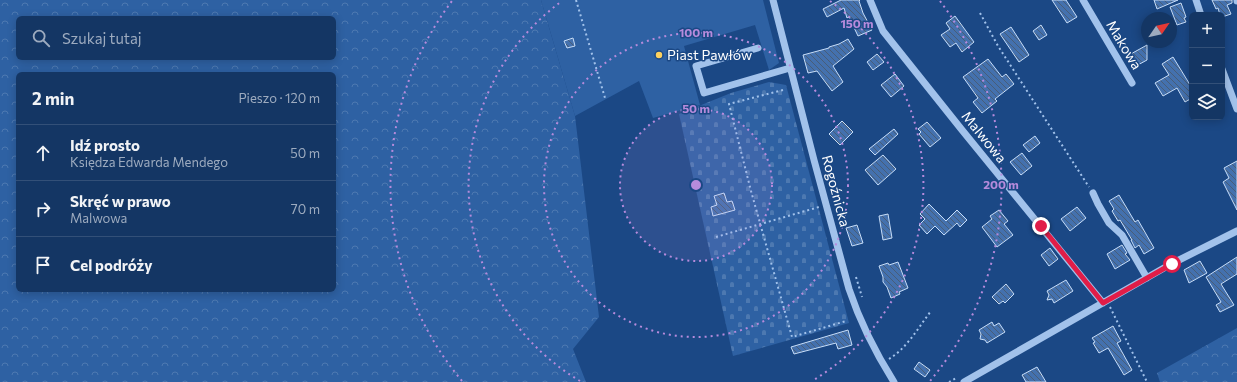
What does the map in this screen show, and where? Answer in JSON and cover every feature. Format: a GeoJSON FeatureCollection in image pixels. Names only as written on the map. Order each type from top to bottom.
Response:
{"type":"FeatureCollection","features":[{"type":"Feature","properties":{"kind":"street","name":"Rogoźnicka"},"geometry":{"type":"LineString","coordinates":[[773,0],[849,289],[862,323],[882,363],[894,382]]}},
{"type":"Feature","properties":{"kind":"street","name":"Malwowa"},"geometry":{"type":"LineString","coordinates":[[870,0],[883,30],[962,130],[1105,302]]}},
{"type":"Feature","properties":{"kind":"street","name":"Makowa"},"geometry":{"type":"LineString","coordinates":[[1083,0],[1132,83]]}},
{"type":"Feature","properties":{"kind":"street"},"geometry":{"type":"LineString","coordinates":[[1196,0],[1200,12]]}},
{"type":"Feature","properties":{"kind":"street"},"geometry":{"type":"LineString","coordinates":[[758,48],[696,66],[704,93],[790,68]]}},
{"type":"Feature","properties":{"kind":"street"},"geometry":{"type":"LineString","coordinates":[[1225,77],[1237,109]]}},
{"type":"Feature","properties":{"kind":"street"},"geometry":{"type":"LineString","coordinates":[[1093,193],[1109,223],[1122,235],[1147,278]]}},
{"type":"Feature","properties":{"kind":"street"},"geometry":{"type":"LineString","coordinates":[[964,382],[1197,250],[1237,231]]}},
{"type":"Feature","properties":{"kind":"path"},"geometry":{"type":"LineString","coordinates":[[576,0],[604,98]]}},
{"type":"Feature","properties":{"kind":"path"},"geometry":{"type":"LineString","coordinates":[[980,13],[998,46],[1093,193]]}},
{"type":"Feature","properties":{"kind":"path"},"geometry":{"type":"LineString","coordinates":[[783,90],[729,104],[744,164],[792,337],[846,321]]}},
{"type":"Feature","properties":{"kind":"path"},"geometry":{"type":"LineString","coordinates":[[716,236],[820,207]]}},
{"type":"Feature","properties":{"kind":"path"},"geometry":{"type":"LineString","coordinates":[[855,275],[864,303]]}},
{"type":"Feature","properties":{"kind":"path"},"geometry":{"type":"LineString","coordinates":[[1105,302],[1147,382]]}},
{"type":"Feature","properties":{"kind":"path"},"geometry":{"type":"LineString","coordinates":[[882,363],[903,347],[931,311]]}},
{"type":"Feature","properties":{"kind":"path"},"geometry":{"type":"LineString","coordinates":[[886,352],[889,359]]}},
{"type":"Feature","properties":{"kind":"green space"},"geometry":{"type":"Polygon","coordinates":[[[0,0],[541,0],[575,116],[599,317],[573,349],[586,382],[0,382],[0,0]]]}},
{"type":"Feature","properties":{"kind":"green space"},"geometry":{"type":"Polygon","coordinates":[[[541,0],[763,0],[779,63],[769,70],[755,25],[684,46],[700,105],[653,118],[639,81],[575,116],[541,0]]]}},
{"type":"Feature","properties":{"kind":"green space"},"geometry":{"type":"Polygon","coordinates":[[[769,82],[786,85],[849,323],[733,356],[679,114],[731,93],[769,82]]]}},
{"type":"Feature","properties":{"kind":"green space"},"geometry":{"type":"Polygon","coordinates":[[[1237,328],[1237,382],[1160,382],[1157,373],[1237,328]]]}},
{"type":"Feature","properties":{"kind":"building"},"geometry":{"type":"Polygon","coordinates":[[[841,0],[860,0],[863,13],[872,30],[858,36],[849,17],[847,18],[844,8],[827,17],[823,9],[841,0]]]}},
{"type":"Feature","properties":{"kind":"building"},"geometry":{"type":"Polygon","coordinates":[[[1052,0],[1066,0],[1077,17],[1067,23],[1052,0]]]}},
{"type":"Feature","properties":{"kind":"building"},"geometry":{"type":"Polygon","coordinates":[[[1154,0],[1178,0],[1157,9],[1154,0]]]}},
{"type":"Feature","properties":{"kind":"building"},"geometry":{"type":"Polygon","coordinates":[[[1212,0],[1232,0],[1232,3],[1227,5],[1231,14],[1225,16],[1225,12],[1219,12],[1218,8],[1216,9],[1212,0]]]}},
{"type":"Feature","properties":{"kind":"building"},"geometry":{"type":"Polygon","coordinates":[[[1181,3],[1186,17],[1184,18],[1186,22],[1177,25],[1177,12],[1172,12],[1170,7],[1181,3]]]}},
{"type":"Feature","properties":{"kind":"building"},"geometry":{"type":"Polygon","coordinates":[[[955,16],[974,42],[962,52],[956,43],[950,47],[941,35],[950,29],[946,23],[955,16]]]}},
{"type":"Feature","properties":{"kind":"building"},"geometry":{"type":"Polygon","coordinates":[[[1041,25],[1047,35],[1039,40],[1033,31],[1041,25]]]}},
{"type":"Feature","properties":{"kind":"building"},"geometry":{"type":"Polygon","coordinates":[[[1011,27],[1029,55],[1019,62],[1000,34],[1011,27]]]}},
{"type":"Feature","properties":{"kind":"building"},"geometry":{"type":"Polygon","coordinates":[[[573,38],[575,46],[567,48],[564,41],[573,38]]]}},
{"type":"Feature","properties":{"kind":"building"},"geometry":{"type":"Polygon","coordinates":[[[848,39],[854,49],[833,66],[843,82],[832,91],[817,71],[808,73],[803,55],[829,48],[848,39]]]}},
{"type":"Feature","properties":{"kind":"building"},"geometry":{"type":"Polygon","coordinates":[[[1142,48],[1147,48],[1147,60],[1136,66],[1129,55],[1142,48]]]}},
{"type":"Feature","properties":{"kind":"building"},"geometry":{"type":"Polygon","coordinates":[[[877,54],[884,62],[873,70],[867,62],[877,54]]]}},
{"type":"Feature","properties":{"kind":"building"},"geometry":{"type":"Polygon","coordinates":[[[1173,57],[1189,83],[1189,100],[1185,102],[1177,88],[1163,96],[1155,83],[1169,75],[1162,64],[1173,57]]]}},
{"type":"Feature","properties":{"kind":"building"},"geometry":{"type":"Polygon","coordinates":[[[988,59],[1002,77],[1006,74],[1014,84],[995,99],[997,101],[982,113],[973,102],[978,98],[963,77],[988,59]]]}},
{"type":"Feature","properties":{"kind":"building"},"geometry":{"type":"Polygon","coordinates":[[[895,74],[904,86],[891,97],[881,85],[895,74]]]}},
{"type":"Feature","properties":{"kind":"building"},"geometry":{"type":"Polygon","coordinates":[[[842,121],[853,132],[840,145],[829,134],[842,121]]]}},
{"type":"Feature","properties":{"kind":"building"},"geometry":{"type":"Polygon","coordinates":[[[927,122],[941,138],[930,147],[919,134],[921,132],[918,129],[927,122]]]}},
{"type":"Feature","properties":{"kind":"building"},"geometry":{"type":"Polygon","coordinates":[[[894,129],[898,134],[875,155],[869,149],[894,129]]]}},
{"type":"Feature","properties":{"kind":"building"},"geometry":{"type":"Polygon","coordinates":[[[1035,136],[1040,143],[1029,152],[1023,145],[1035,136]]]}},
{"type":"Feature","properties":{"kind":"building"},"geometry":{"type":"Polygon","coordinates":[[[1022,153],[1032,166],[1021,175],[1010,162],[1022,153]]]}},
{"type":"Feature","properties":{"kind":"building"},"geometry":{"type":"Polygon","coordinates":[[[883,155],[896,169],[878,185],[865,170],[883,155]]]}},
{"type":"Feature","properties":{"kind":"building"},"geometry":{"type":"Polygon","coordinates":[[[1237,161],[1237,210],[1223,182],[1229,178],[1224,168],[1237,161]]]}},
{"type":"Feature","properties":{"kind":"building"},"geometry":{"type":"Polygon","coordinates":[[[724,193],[727,202],[732,201],[735,210],[713,216],[711,207],[717,205],[714,196],[724,193]]]}},
{"type":"Feature","properties":{"kind":"building"},"geometry":{"type":"Polygon","coordinates":[[[1119,195],[1135,222],[1138,220],[1154,248],[1144,254],[1139,245],[1135,248],[1120,220],[1118,221],[1112,211],[1114,209],[1109,201],[1119,195]]]}},
{"type":"Feature","properties":{"kind":"building"},"geometry":{"type":"Polygon","coordinates":[[[929,204],[946,221],[957,210],[967,220],[960,227],[957,223],[944,235],[935,226],[927,234],[919,225],[925,219],[920,214],[929,204]]]}},
{"type":"Feature","properties":{"kind":"building"},"geometry":{"type":"Polygon","coordinates":[[[1077,207],[1086,218],[1070,231],[1061,219],[1077,207]]]}},
{"type":"Feature","properties":{"kind":"building"},"geometry":{"type":"Polygon","coordinates":[[[999,210],[1008,221],[1004,224],[1013,235],[997,247],[982,227],[992,219],[990,216],[999,210]]]}},
{"type":"Feature","properties":{"kind":"building"},"geometry":{"type":"Polygon","coordinates":[[[888,214],[892,238],[883,240],[879,216],[888,214]]]}},
{"type":"Feature","properties":{"kind":"building"},"geometry":{"type":"Polygon","coordinates":[[[857,225],[863,243],[852,246],[846,228],[857,225]]]}},
{"type":"Feature","properties":{"kind":"building"},"geometry":{"type":"Polygon","coordinates":[[[1122,245],[1127,253],[1125,254],[1130,260],[1115,269],[1107,254],[1122,245]]]}},
{"type":"Feature","properties":{"kind":"building"},"geometry":{"type":"Polygon","coordinates":[[[1050,248],[1058,259],[1049,266],[1041,255],[1050,248]]]}},
{"type":"Feature","properties":{"kind":"building"},"geometry":{"type":"Polygon","coordinates":[[[1237,257],[1237,274],[1221,284],[1234,305],[1220,312],[1216,305],[1221,302],[1206,277],[1237,257]]]}},
{"type":"Feature","properties":{"kind":"building"},"geometry":{"type":"Polygon","coordinates":[[[1200,261],[1207,273],[1189,283],[1184,270],[1200,261]]]}},
{"type":"Feature","properties":{"kind":"building"},"geometry":{"type":"Polygon","coordinates":[[[898,262],[908,288],[891,298],[887,287],[883,282],[883,277],[879,266],[898,262]]]}},
{"type":"Feature","properties":{"kind":"building"},"geometry":{"type":"Polygon","coordinates":[[[1066,280],[1073,291],[1054,303],[1052,299],[1047,300],[1049,295],[1047,291],[1066,280]]]}},
{"type":"Feature","properties":{"kind":"building"},"geometry":{"type":"Polygon","coordinates":[[[1006,284],[1014,294],[1005,303],[1003,301],[999,304],[992,297],[1006,284]]]}},
{"type":"Feature","properties":{"kind":"building"},"geometry":{"type":"Polygon","coordinates":[[[992,322],[994,326],[999,323],[1005,332],[987,343],[985,340],[980,339],[981,334],[979,330],[992,322]]]}},
{"type":"Feature","properties":{"kind":"building"},"geometry":{"type":"Polygon","coordinates":[[[1113,326],[1121,341],[1117,343],[1132,370],[1124,375],[1108,348],[1099,353],[1093,343],[1095,342],[1092,338],[1113,326]]]}},
{"type":"Feature","properties":{"kind":"building"},"geometry":{"type":"Polygon","coordinates":[[[848,330],[852,345],[838,349],[836,343],[794,354],[791,347],[848,330]]]}},
{"type":"Feature","properties":{"kind":"building"},"geometry":{"type":"Polygon","coordinates":[[[919,362],[930,370],[925,377],[914,369],[919,362]]]}},
{"type":"Feature","properties":{"kind":"building"},"geometry":{"type":"Polygon","coordinates":[[[1037,367],[1046,382],[1026,382],[1022,375],[1037,367]]]}},
{"type":"Feature","properties":{"kind":"place","name":"Piast Pawłów"},"geometry":{"type":"Point","coordinates":[659,55]}},
{"type":"Feature","properties":{"kind":"route"},"geometry":{"type":"LineString","coordinates":[[1041,226],[1103,303],[1172,264]]}}]}
